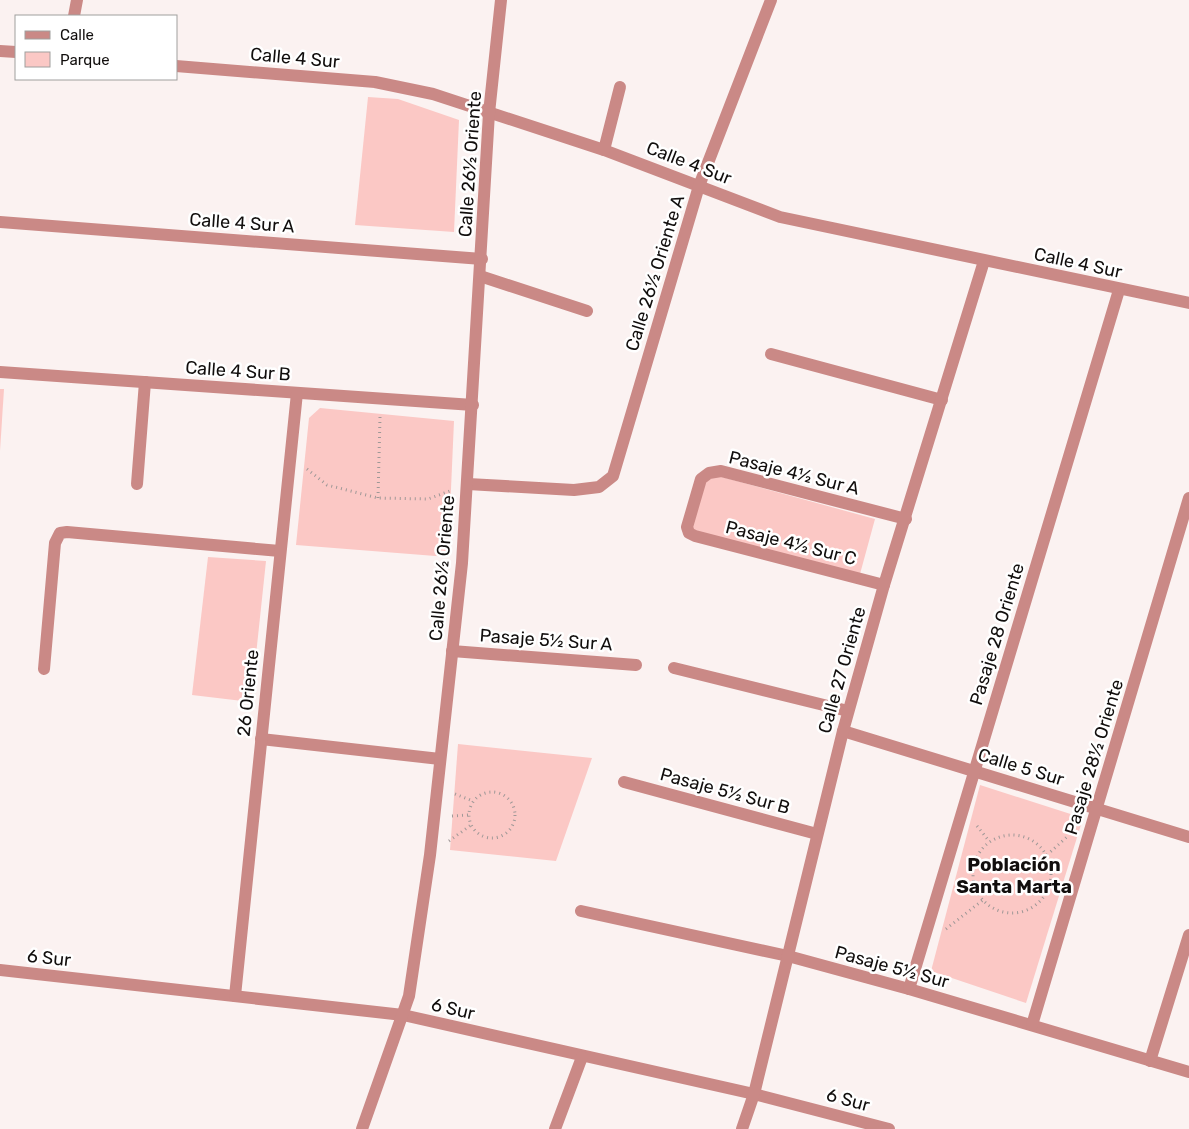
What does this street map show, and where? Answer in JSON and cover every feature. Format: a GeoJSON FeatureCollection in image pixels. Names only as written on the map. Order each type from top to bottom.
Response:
{"type":"FeatureCollection","features":[{"type":"Feature","properties":{"kind":"street"},"geometry":{"type":"LineString","coordinates":[[74,15],[77,0]]}},
{"type":"Feature","properties":{"kind":"street","name":"Calle 26½ Oriente"},"geometry":{"type":"LineString","coordinates":[[362,1129],[403,1015],[414,974],[440,759],[468,484],[490,113],[501,0]]}},
{"type":"Feature","properties":{"kind":"street","name":"Calle 26½ Oriente A"},"geometry":{"type":"LineString","coordinates":[[468,484],[574,490],[599,487],[613,476],[699,186],[771,0]]}},
{"type":"Feature","properties":{"kind":"street"},"geometry":{"type":"LineString","coordinates":[[0,51],[15,52]]}},
{"type":"Feature","properties":{"kind":"street","name":"Calle 4 Sur"},"geometry":{"type":"LineString","coordinates":[[178,66],[398,86],[433,94],[604,150],[780,217],[1119,290],[1189,303]]}},
{"type":"Feature","properties":{"kind":"street"},"geometry":{"type":"LineString","coordinates":[[604,150],[620,86]]}},
{"type":"Feature","properties":{"kind":"street","name":"Calle 4 Sur A"},"geometry":{"type":"LineString","coordinates":[[0,222],[482,259]]}},
{"type":"Feature","properties":{"kind":"street","name":"Calle 27 Oriente"},"geometry":{"type":"LineString","coordinates":[[742,1129],[754,1094],[848,711],[884,585],[984,261]]}},
{"type":"Feature","properties":{"kind":"street"},"geometry":{"type":"LineString","coordinates":[[480,276],[586,311]]}},
{"type":"Feature","properties":{"kind":"street","name":"Pasaje 28 Oriente"},"geometry":{"type":"LineString","coordinates":[[909,988],[1119,290]]}},
{"type":"Feature","properties":{"kind":"street"},"geometry":{"type":"LineString","coordinates":[[771,354],[942,400]]}},
{"type":"Feature","properties":{"kind":"street","name":"Calle 4 Sur B"},"geometry":{"type":"LineString","coordinates":[[0,372],[473,405]]}},
{"type":"Feature","properties":{"kind":"street"},"geometry":{"type":"LineString","coordinates":[[137,484],[145,382]]}},
{"type":"Feature","properties":{"kind":"street","name":"26 Oriente"},"geometry":{"type":"LineString","coordinates":[[235,996],[297,393]]}},
{"type":"Feature","properties":{"kind":"street","name":"Pasaje 4½ Sur A"},"geometry":{"type":"LineString","coordinates":[[689,533],[687,527],[701,479],[709,472],[721,471],[906,518]]}},
{"type":"Feature","properties":{"kind":"street","name":"Pasaje 28½ Oriente"},"geometry":{"type":"LineString","coordinates":[[1032,1025],[1189,498]]}},
{"type":"Feature","properties":{"kind":"street"},"geometry":{"type":"LineString","coordinates":[[44,669],[55,543],[60,533],[280,551]]}},
{"type":"Feature","properties":{"kind":"street","name":"Pasaje 4½ Sur C"},"geometry":{"type":"LineString","coordinates":[[689,533],[884,585]]}},
{"type":"Feature","properties":{"kind":"street","name":"Pasaje 5½ Sur A"},"geometry":{"type":"LineString","coordinates":[[452,650],[636,665]]}},
{"type":"Feature","properties":{"kind":"street"},"geometry":{"type":"LineString","coordinates":[[674,668],[848,711]]}},
{"type":"Feature","properties":{"kind":"street","name":"Calle 5 Sur"},"geometry":{"type":"LineString","coordinates":[[843,731],[1189,837]]}},
{"type":"Feature","properties":{"kind":"street"},"geometry":{"type":"LineString","coordinates":[[261,739],[440,759]]}},
{"type":"Feature","properties":{"kind":"street","name":"Pasaje 5½ Sur B"},"geometry":{"type":"LineString","coordinates":[[624,782],[817,834]]}},
{"type":"Feature","properties":{"kind":"street","name":"Pasaje 5½ Sur"},"geometry":{"type":"LineString","coordinates":[[580,910],[788,956],[909,988],[1189,1072]]}},
{"type":"Feature","properties":{"kind":"street"},"geometry":{"type":"LineString","coordinates":[[1150,1061],[1189,935]]}},
{"type":"Feature","properties":{"kind":"street","name":"6 Sur"},"geometry":{"type":"LineString","coordinates":[[0,970],[403,1015],[754,1094],[889,1129]]}},
{"type":"Feature","properties":{"kind":"street"},"geometry":{"type":"LineString","coordinates":[[555,1129],[582,1056]]}},
{"type":"Feature","properties":{"kind":"path"},"geometry":{"type":"LineString","coordinates":[[378,498],[380,399]]}},
{"type":"Feature","properties":{"kind":"path"},"geometry":{"type":"LineString","coordinates":[[290,457],[327,485],[378,498],[428,499],[468,484]]}},
{"type":"Feature","properties":{"kind":"path"},"geometry":{"type":"LineString","coordinates":[[486,792],[500,793],[512,802],[514,809],[513,824],[502,835],[487,837],[479,834],[472,826],[468,815],[470,807],[479,795],[486,792]]}},
{"type":"Feature","properties":{"kind":"path"},"geometry":{"type":"LineString","coordinates":[[1015,834],[1039,844],[1052,867],[1052,880],[1040,902],[1029,910],[1017,913],[1004,912],[992,908],[982,900],[972,876],[974,863],[980,851],[990,841],[1002,836],[1015,834]]}},
{"type":"Feature","properties":{"kind":"path"},"geometry":{"type":"LineString","coordinates":[[921,950],[982,900]]}},
{"type":"Feature","properties":{"kind":"green space"},"geometry":{"type":"Polygon","coordinates":[[[368,97],[398,99],[459,120],[454,232],[355,225],[368,97]]]}},
{"type":"Feature","properties":{"kind":"green space"},"geometry":{"type":"Polygon","coordinates":[[[0,389],[4,389],[0,451],[0,389]]]}},
{"type":"Feature","properties":{"kind":"green space"},"geometry":{"type":"Polygon","coordinates":[[[320,408],[454,421],[448,557],[296,545],[309,418],[320,408]]]}},
{"type":"Feature","properties":{"kind":"green space"},"geometry":{"type":"Polygon","coordinates":[[[704,472],[875,519],[860,574],[688,529],[704,472]]]}},
{"type":"Feature","properties":{"kind":"green space"},"geometry":{"type":"Polygon","coordinates":[[[208,557],[266,561],[251,702],[192,695],[208,557]]]}},
{"type":"Feature","properties":{"kind":"green space"},"geometry":{"type":"Polygon","coordinates":[[[458,744],[592,758],[556,861],[450,850],[458,744]]]}},
{"type":"Feature","properties":{"kind":"green space"},"geometry":{"type":"Polygon","coordinates":[[[980,785],[1083,818],[1026,1003],[931,971],[980,785]]]}},
{"type":"Feature","properties":{"kind":"district","name":"Población Santa Marta"},"geometry":{"type":"Point","coordinates":[1014,875]}}]}
